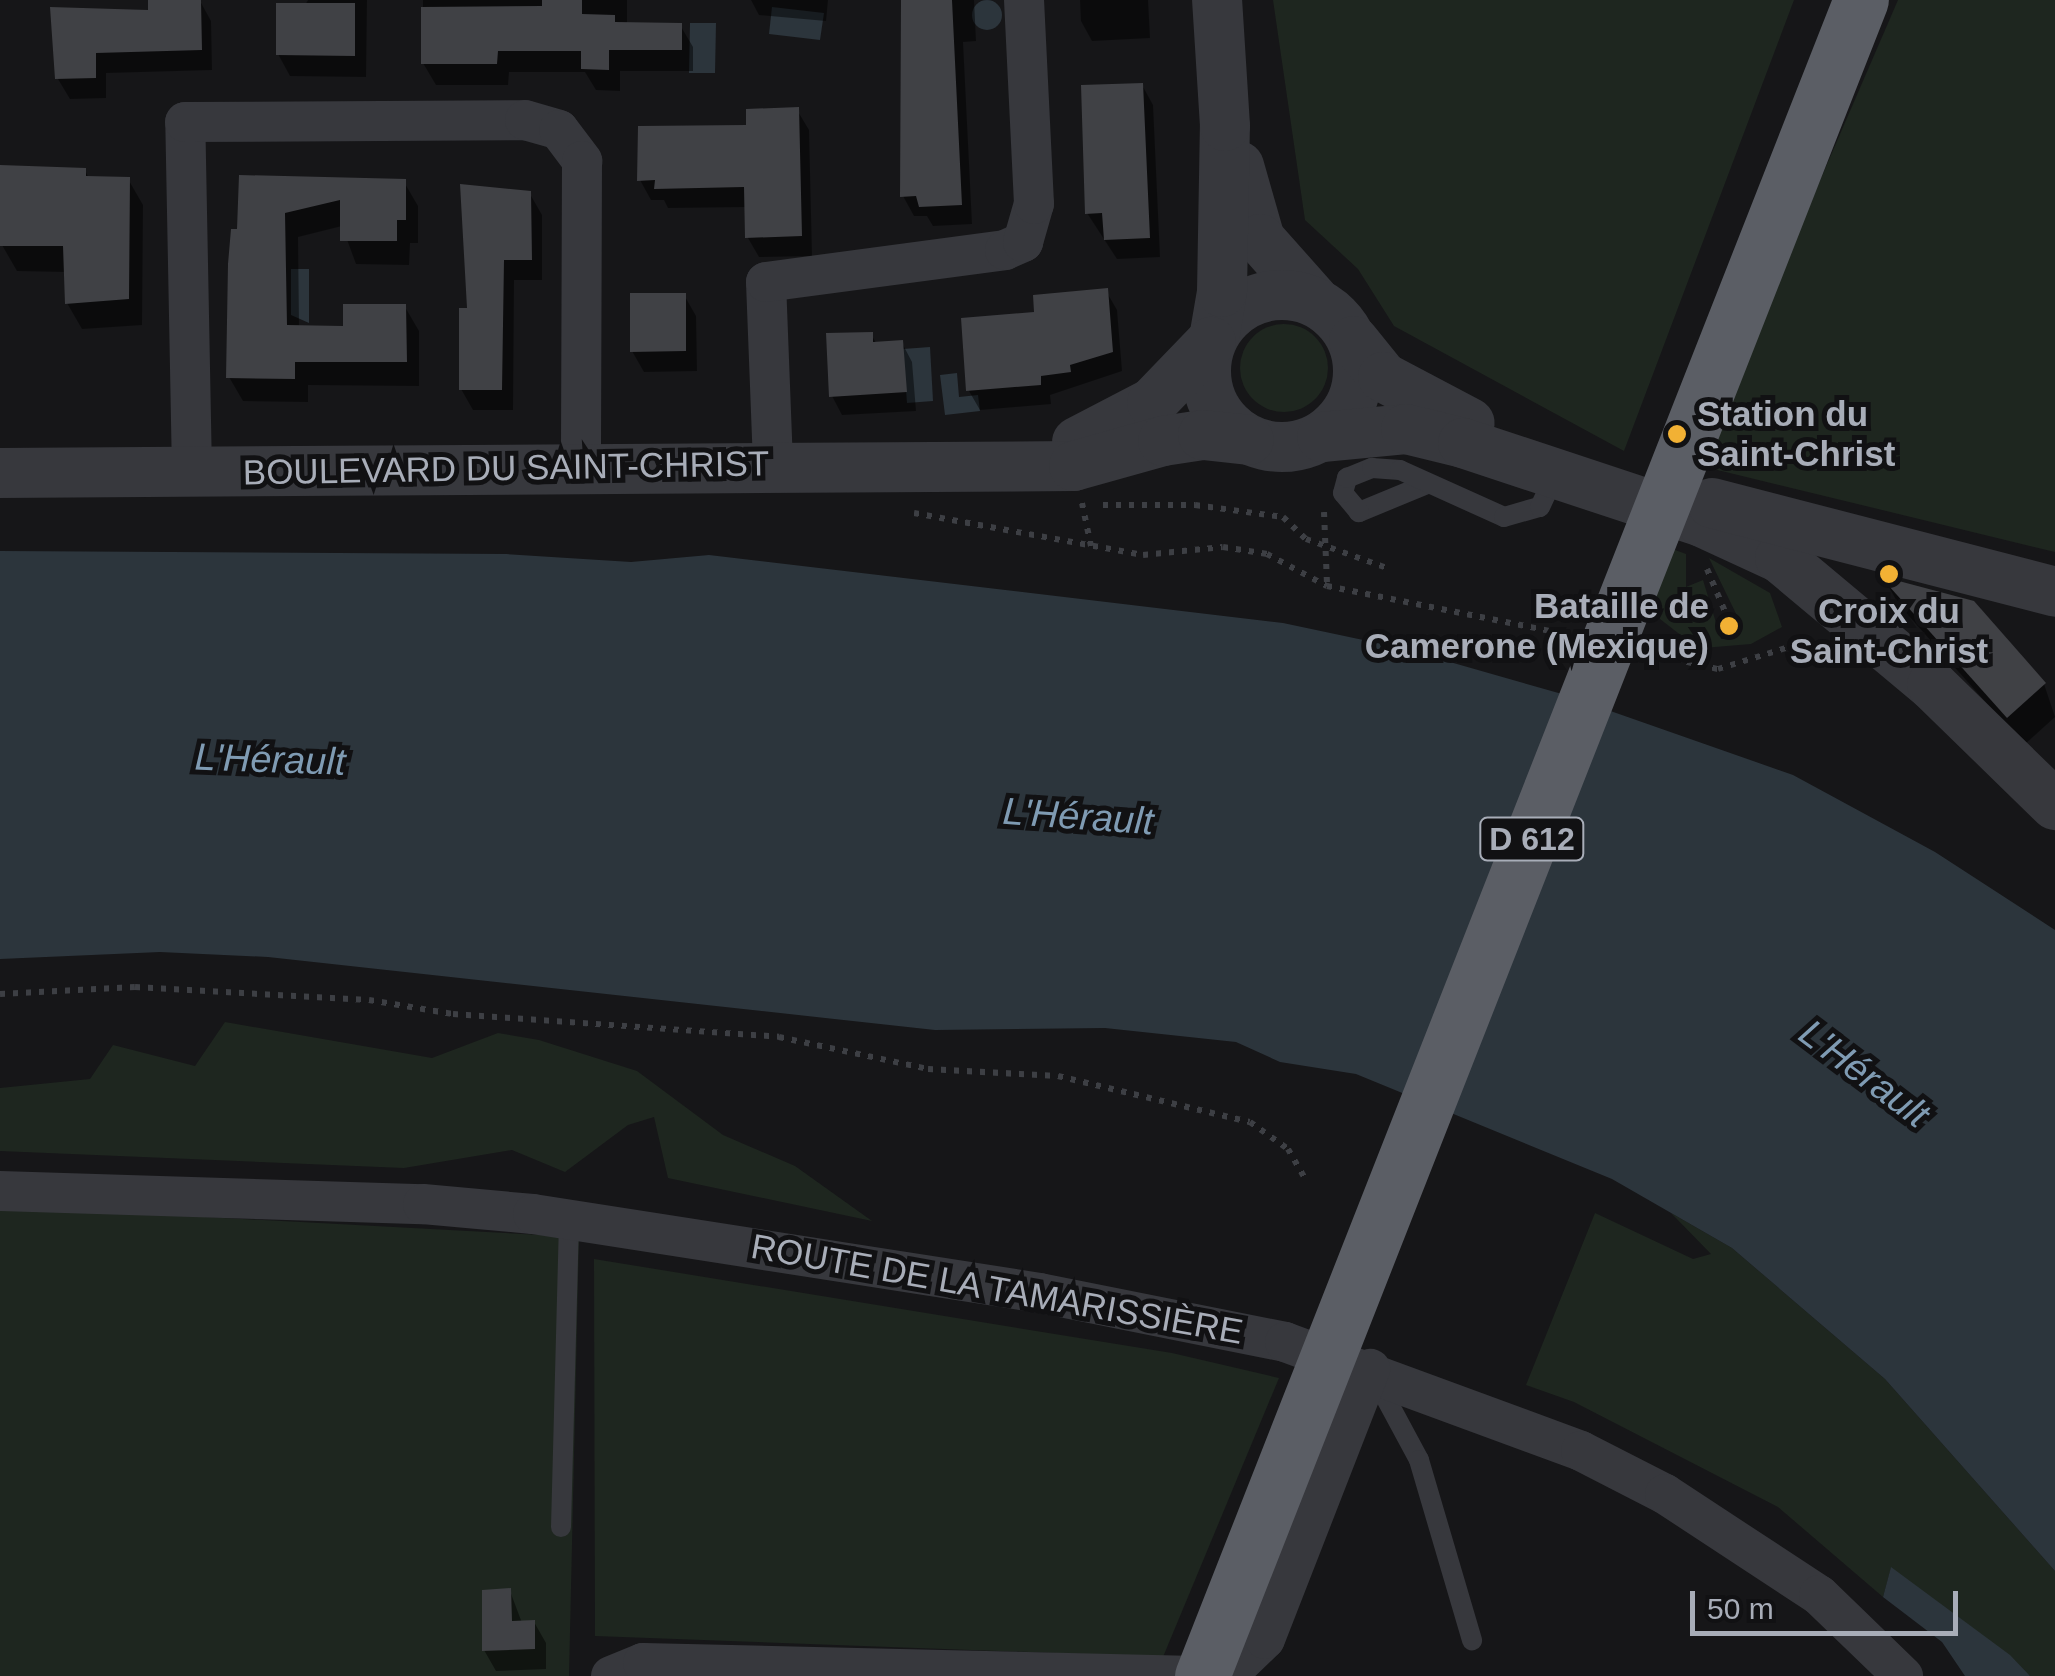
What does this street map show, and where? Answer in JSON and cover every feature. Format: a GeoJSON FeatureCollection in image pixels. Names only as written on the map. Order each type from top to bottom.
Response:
{"type":"FeatureCollection","features":[{"type":"Feature","properties":{"kind":"highway","name":"D 612"},"geometry":{"type":"LineString","coordinates":[[1202,1676],[1860,0]]}},
{"type":"Feature","properties":{"kind":"street"},"geometry":{"type":"LineString","coordinates":[[773,464],[766,282],[1005,250],[1023,242],[1034,204],[1024,0]]}},
{"type":"Feature","properties":{"kind":"street"},"geometry":{"type":"LineString","coordinates":[[1217,0],[1225,126],[1222,292],[1206,364],[1215,409],[1249,440],[1273,448],[1322,437],[1406,429],[1702,522],[1780,558],[1932,685],[2055,805]]}},
{"type":"Feature","properties":{"kind":"street"},"geometry":{"type":"LineString","coordinates":[[192,472],[185,122],[525,120],[559,130],[582,160],[581,466]]}},
{"type":"Feature","properties":{"kind":"street"},"geometry":{"type":"LineString","coordinates":[[1225,126],[1260,239],[1383,377],[1469,423],[1708,502],[2055,592]]}},
{"type":"Feature","properties":{"kind":"street"},"geometry":{"type":"LineString","coordinates":[[1213,337],[1248,301],[1294,294],[1316,301]]}},
{"type":"Feature","properties":{"kind":"street","name":"BOULEVARD DU SAINT-CHRIST"},"geometry":{"type":"LineString","coordinates":[[1012,467],[1112,427],[1152,403],[1213,337]]}},
{"type":"Feature","properties":{"kind":"street"},"geometry":{"type":"LineString","coordinates":[[1322,437],[1343,419],[1356,395],[1354,341]]}},
{"type":"Feature","properties":{"kind":"street","name":"BOULEVARD DU SAINT-CHRIST"},"geometry":{"type":"LineString","coordinates":[[0,474],[773,464],[1012,467],[1078,486],[1176,439],[1249,440]]}},
{"type":"Feature","properties":{"kind":"street","name":"ROUTE DE LA TAMARISSIÈRE"},"geometry":{"type":"LineString","coordinates":[[0,1191],[423,1204],[569,1218],[1196,1320],[1370,1370],[1581,1452],[1665,1494],[1820,1595],[1903,1676]]}},
{"type":"Feature","properties":{"kind":"street"},"geometry":{"type":"LineString","coordinates":[[611,1676],[644,1663],[1196,1676],[1258,1657],[1370,1370]]}},
{"type":"Feature","properties":{"kind":"lane"},"geometry":{"type":"LineString","coordinates":[[1428,484],[1504,517],[1540,507],[1556,474]]}},
{"type":"Feature","properties":{"kind":"lane"},"geometry":{"type":"LineString","coordinates":[[562,1527],[569,1218]]}},
{"type":"Feature","properties":{"kind":"lane"},"geometry":{"type":"LineString","coordinates":[[1370,1370],[1419,1460],[1472,1640]]}},
{"type":"Feature","properties":{"kind":"path"},"geometry":{"type":"LineString","coordinates":[[1091,546],[1078,486],[1283,517],[1292,531],[1341,555],[1390,569]]}},
{"type":"Feature","properties":{"kind":"path"},"geometry":{"type":"LineString","coordinates":[[894,509],[1143,555],[1223,547],[1267,554],[1327,586],[1583,638]]}},
{"type":"Feature","properties":{"kind":"path"},"geometry":{"type":"LineString","coordinates":[[1641,652],[1718,669],[1825,635]]}},
{"type":"Feature","properties":{"kind":"path"},"geometry":{"type":"LineString","coordinates":[[0,994],[135,986],[369,1000],[453,1014],[779,1037],[928,1069],[1058,1076],[1250,1122],[1288,1149],[1306,1180]]}},
{"type":"Feature","properties":{"kind":"shaded area"},"geometry":{"type":"Polygon","coordinates":[[[1273,0],[1794,0],[1624,451],[1394,326],[1358,269],[1305,220],[1273,0]]]}},
{"type":"Feature","properties":{"kind":"shaded area"},"geometry":{"type":"Polygon","coordinates":[[[1898,0],[2055,0],[2055,552],[1697,465],[1898,0]]]}},
{"type":"Feature","properties":{"kind":"shaded area"},"geometry":{"type":"Polygon","coordinates":[[[1284,324],[1301,327],[1315,337],[1325,351],[1325,385],[1315,399],[1301,409],[1284,412],[1267,409],[1253,399],[1243,385],[1240,368],[1243,351],[1253,337],[1267,327],[1284,324]]]}},
{"type":"Feature","properties":{"kind":"shaded area"},"geometry":{"type":"Polygon","coordinates":[[[1664,546],[1686,554],[1686,587],[1703,580],[1721,639],[1734,638],[1741,624],[1709,558],[1770,593],[1782,627],[1751,644],[1703,648],[1678,633],[1660,619],[1648,583],[1664,546]]]}},
{"type":"Feature","properties":{"kind":"shaded area"},"geometry":{"type":"Polygon","coordinates":[[[225,1022],[432,1058],[498,1033],[539,1040],[637,1071],[723,1135],[795,1166],[872,1221],[668,1178],[654,1117],[628,1125],[565,1172],[512,1150],[404,1168],[0,1151],[0,1088],[90,1079],[113,1045],[195,1066],[225,1022]]]}},
{"type":"Feature","properties":{"kind":"shaded area"},"geometry":{"type":"Polygon","coordinates":[[[0,1206],[579,1237],[569,1676],[0,1676],[0,1206]]]}},
{"type":"Feature","properties":{"kind":"shaded area"},"geometry":{"type":"Polygon","coordinates":[[[1595,1213],[1693,1259],[1711,1254],[1671,1213],[1732,1248],[1885,1379],[2055,1571],[2055,1676],[2030,1676],[1891,1568],[1883,1597],[1778,1507],[1574,1402],[1526,1385],[1595,1213]]]}},
{"type":"Feature","properties":{"kind":"shaded area"},"geometry":{"type":"Polygon","coordinates":[[[594,1259],[1172,1353],[1279,1378],[1163,1657],[595,1636],[594,1259]]]}},
{"type":"Feature","properties":{"kind":"water"},"geometry":{"type":"Polygon","coordinates":[[[987,0],[998,4],[1002,15],[998,26],[987,30],[976,26],[972,15],[976,4],[987,0]]]}},
{"type":"Feature","properties":{"kind":"water"},"geometry":{"type":"Polygon","coordinates":[[[772,7],[824,13],[820,40],[769,34],[772,7]]]}},
{"type":"Feature","properties":{"kind":"water"},"geometry":{"type":"Polygon","coordinates":[[[690,23],[716,23],[715,73],[689,73],[690,23]]]}},
{"type":"Feature","properties":{"kind":"water"},"geometry":{"type":"Polygon","coordinates":[[[291,269],[309,269],[309,323],[291,315],[291,269]]]}},
{"type":"Feature","properties":{"kind":"water"},"geometry":{"type":"Polygon","coordinates":[[[930,347],[933,401],[907,403],[903,349],[930,347]]]}},
{"type":"Feature","properties":{"kind":"water"},"geometry":{"type":"Polygon","coordinates":[[[957,373],[959,397],[978,395],[980,411],[945,415],[940,375],[957,373]]]}},
{"type":"Feature","properties":{"kind":"water","name":"L'Hérault"},"geometry":{"type":"Polygon","coordinates":[[[0,551],[506,554],[631,562],[709,555],[1283,623],[1401,648],[1562,694],[1793,775],[1935,852],[2055,930],[2055,1571],[1885,1379],[1732,1248],[1612,1179],[1356,1074],[1280,1062],[1236,1042],[1105,1028],[935,1030],[268,957],[160,952],[0,959],[0,551]]]}},
{"type":"Feature","properties":{"kind":"water"},"geometry":{"type":"Polygon","coordinates":[[[1891,1567],[2010,1655],[2030,1676],[1965,1676],[1942,1642],[1883,1597],[1891,1567]]]}},
{"type":"Feature","properties":{"kind":"building"},"geometry":{"type":"Polygon","coordinates":[[[148,0],[201,0],[202,50],[96,53],[96,78],[55,79],[50,7],[148,10],[148,0]]]}},
{"type":"Feature","properties":{"kind":"building"},"geometry":{"type":"Polygon","coordinates":[[[542,0],[582,0],[582,14],[615,15],[615,22],[682,23],[682,50],[609,50],[609,70],[581,69],[581,51],[498,51],[497,64],[421,64],[421,7],[542,6],[542,0]]]}},
{"type":"Feature","properties":{"kind":"building"},"geometry":{"type":"Polygon","coordinates":[[[901,0],[952,0],[962,205],[919,207],[916,196],[900,197],[901,0]]]}},
{"type":"Feature","properties":{"kind":"building"},"geometry":{"type":"Polygon","coordinates":[[[276,3],[355,3],[355,56],[276,55],[276,3]]]}},
{"type":"Feature","properties":{"kind":"building"},"geometry":{"type":"Polygon","coordinates":[[[1143,83],[1150,238],[1104,240],[1102,213],[1085,214],[1081,85],[1143,83]]]}},
{"type":"Feature","properties":{"kind":"building"},"geometry":{"type":"Polygon","coordinates":[[[799,107],[802,236],[745,238],[744,187],[654,189],[655,180],[637,181],[638,126],[746,125],[746,109],[799,107]]]}},
{"type":"Feature","properties":{"kind":"building"},"geometry":{"type":"Polygon","coordinates":[[[0,165],[86,168],[86,176],[130,177],[129,299],[65,304],[63,246],[0,246],[0,165]]]}},
{"type":"Feature","properties":{"kind":"building"},"geometry":{"type":"Polygon","coordinates":[[[239,175],[406,179],[406,220],[397,220],[397,241],[340,241],[340,200],[285,213],[287,325],[343,326],[343,304],[406,304],[407,362],[295,362],[295,379],[226,378],[228,264],[231,229],[237,229],[239,175]]]}},
{"type":"Feature","properties":{"kind":"building"},"geometry":{"type":"Polygon","coordinates":[[[460,184],[531,191],[532,260],[504,260],[502,390],[459,390],[459,308],[467,308],[460,184]]]}},
{"type":"Feature","properties":{"kind":"building"},"geometry":{"type":"Polygon","coordinates":[[[1108,288],[1113,352],[1070,365],[1071,372],[1041,376],[1041,385],[966,391],[961,318],[1034,312],[1033,295],[1108,288]]]}},
{"type":"Feature","properties":{"kind":"building"},"geometry":{"type":"Polygon","coordinates":[[[630,293],[686,293],[686,351],[630,352],[630,293]]]}},
{"type":"Feature","properties":{"kind":"building"},"geometry":{"type":"Polygon","coordinates":[[[873,332],[873,342],[903,340],[907,392],[829,397],[826,333],[873,332]]]}},
{"type":"Feature","properties":{"kind":"building"},"geometry":{"type":"Polygon","coordinates":[[[1880,576],[1974,601],[2046,683],[2007,718],[1880,576]]]}},
{"type":"Feature","properties":{"kind":"building"},"geometry":{"type":"Polygon","coordinates":[[[511,1588],[512,1621],[535,1620],[535,1649],[482,1651],[482,1590],[511,1588]]]}},
{"type":"Feature","properties":{"kind":"place","name":"Station du Saint-Christ"},"geometry":{"type":"Point","coordinates":[1677,434]}},
{"type":"Feature","properties":{"kind":"place","name":"Croix du Saint-Christ"},"geometry":{"type":"Point","coordinates":[1889,574]}},
{"type":"Feature","properties":{"kind":"place","name":"Bataille de Camerone (Mexique)"},"geometry":{"type":"Point","coordinates":[1729,626]}}]}
